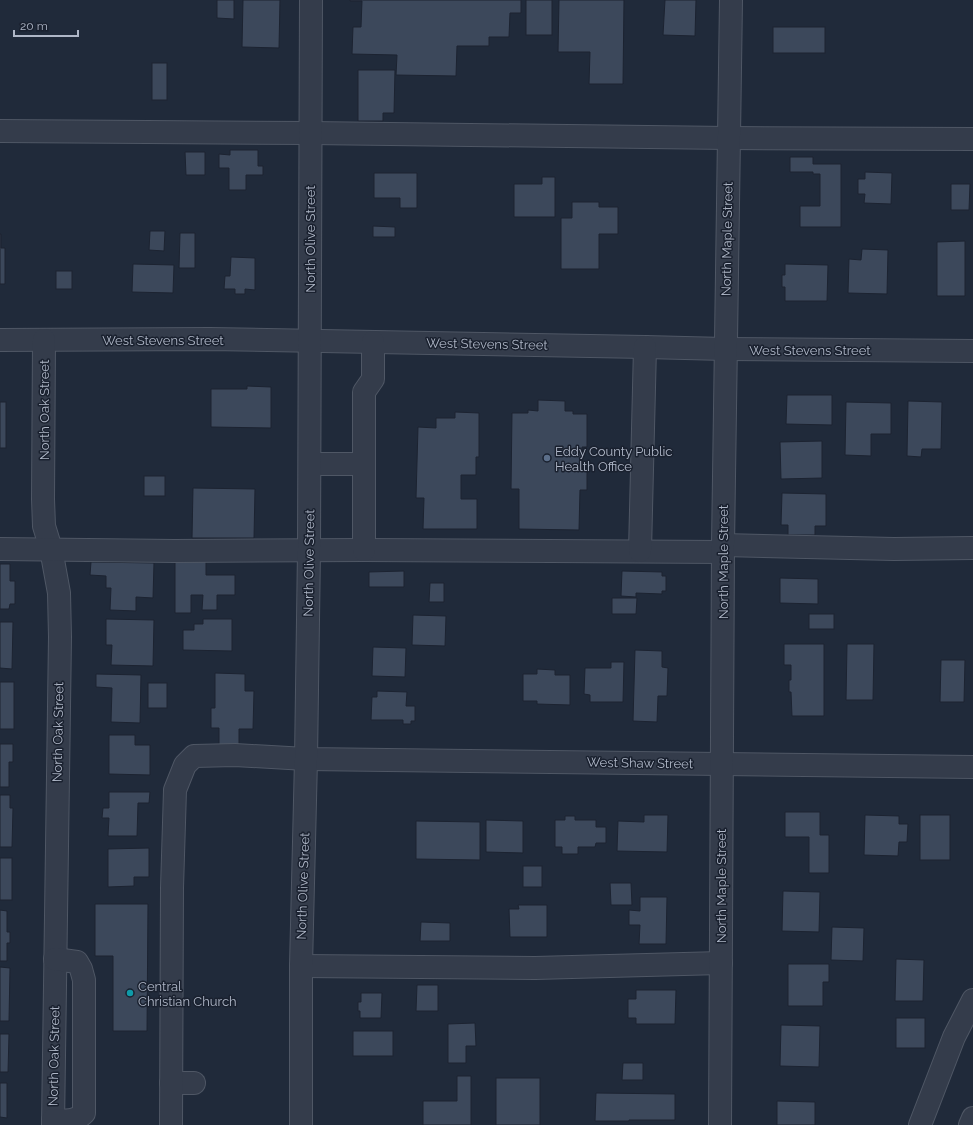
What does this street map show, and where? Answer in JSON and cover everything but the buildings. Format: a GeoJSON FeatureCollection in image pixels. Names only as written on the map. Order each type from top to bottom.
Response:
{"type":"FeatureCollection","features":[{"type":"Feature","properties":{"kind":"street","name":"North Olive Street"},"geometry":{"type":"LineString","coordinates":[[301,1125],[301,966],[306,759],[310,464],[311,0]]}},
{"type":"Feature","properties":{"kind":"street","name":"North Maple Street"},"geometry":{"type":"LineString","coordinates":[[720,1125],[723,548],[730,0]]}},
{"type":"Feature","properties":{"kind":"street"},"geometry":{"type":"LineString","coordinates":[[0,131],[310,132],[728,138],[973,139]]}},
{"type":"Feature","properties":{"kind":"street","name":"West Stevens Street"},"geometry":{"type":"LineString","coordinates":[[0,340],[210,339],[725,349],[973,351]]}},
{"type":"Feature","properties":{"kind":"street","name":"North Oak Street"},"geometry":{"type":"LineString","coordinates":[[44,340],[44,526],[51,549],[59,593],[60,637],[53,1122]]}},
{"type":"Feature","properties":{"kind":"street"},"geometry":{"type":"LineString","coordinates":[[364,550],[364,392],[373,379],[373,342]]}},
{"type":"Feature","properties":{"kind":"street"},"geometry":{"type":"LineString","coordinates":[[640,552],[645,347]]}},
{"type":"Feature","properties":{"kind":"street"},"geometry":{"type":"LineString","coordinates":[[310,464],[364,464]]}},
{"type":"Feature","properties":{"kind":"street"},"geometry":{"type":"LineString","coordinates":[[0,549],[640,552],[723,548],[973,548]]}},
{"type":"Feature","properties":{"kind":"street","name":"West Shaw Street"},"geometry":{"type":"LineString","coordinates":[[171,1125],[172,888],[175,790],[185,764],[194,756],[235,755],[306,759],[973,767]]}},
{"type":"Feature","properties":{"kind":"street"},"geometry":{"type":"LineString","coordinates":[[53,1122],[75,1120],[80,1118],[84,1113],[85,1059],[84,980],[81,969],[78,962],[55,959]]}},
{"type":"Feature","properties":{"kind":"street"},"geometry":{"type":"LineString","coordinates":[[301,966],[535,968],[721,963]]}},
{"type":"Feature","properties":{"kind":"street"},"geometry":{"type":"LineString","coordinates":[[920,1125],[954,1037],[973,1000]]}},
{"type":"Feature","properties":{"kind":"street"},"geometry":{"type":"LineString","coordinates":[[171,1083],[194,1083]]}},
{"type":"Feature","properties":{"kind":"street"},"geometry":{"type":"LineString","coordinates":[[970,1125],[973,1118]]}},
{"type":"Feature","properties":{"kind":"place","name":"Eddy County Public Health Office"},"geometry":{"type":"Point","coordinates":[547,458]}},
{"type":"Feature","properties":{"kind":"place","name":"Central Christian Church"},"geometry":{"type":"Point","coordinates":[130,993]}}]}
